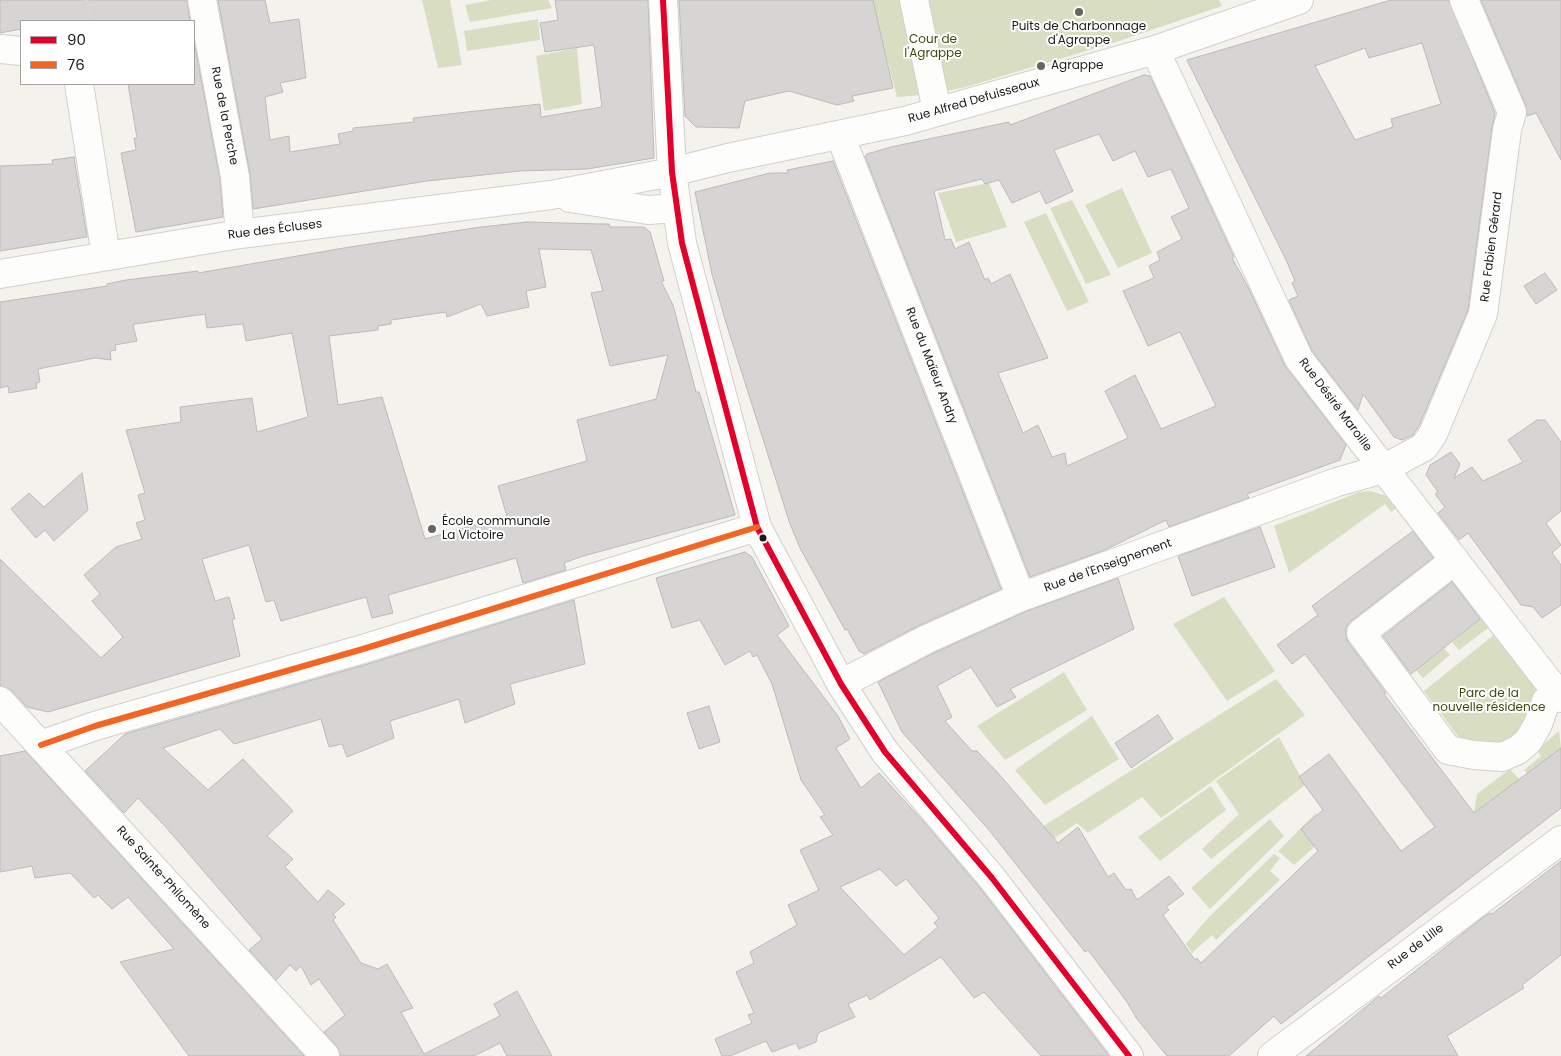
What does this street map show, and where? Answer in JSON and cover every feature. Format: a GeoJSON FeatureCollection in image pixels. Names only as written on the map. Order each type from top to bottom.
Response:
{"type":"FeatureCollection","features":[{"type":"Feature","properties":{"kind":"street","name":"Rue de la Perche"},"geometry":{"type":"LineString","coordinates":[[202,0],[235,177],[240,234]]}},
{"type":"Feature","properties":{"kind":"street"},"geometry":{"type":"LineString","coordinates":[[663,0],[672,172],[682,243],[757,527],[841,684],[885,752],[992,878],[1129,1056]]}},
{"type":"Feature","properties":{"kind":"street"},"geometry":{"type":"LineString","coordinates":[[914,0],[937,111]]}},
{"type":"Feature","properties":{"kind":"street","name":"Rue Alfred Defuisseaux"},"geometry":{"type":"LineString","coordinates":[[551,195],[672,172],[937,111],[1155,50],[1236,10],[1299,0]]}},
{"type":"Feature","properties":{"kind":"street","name":"Rue Fabien Gérard"},"geometry":{"type":"LineString","coordinates":[[1383,469],[1424,447],[1433,434],[1483,314],[1507,130],[1512,112],[1464,0]]}},
{"type":"Feature","properties":{"kind":"street"},"geometry":{"type":"LineString","coordinates":[[0,49],[20,52]]}},
{"type":"Feature","properties":{"kind":"street","name":"Rue Désiré Maroille"},"geometry":{"type":"LineString","coordinates":[[1155,50],[1299,359],[1559,695]]}},
{"type":"Feature","properties":{"kind":"street"},"geometry":{"type":"LineString","coordinates":[[79,85],[106,256]]}},
{"type":"Feature","properties":{"kind":"street","name":"Rue du Maïeur Andry"},"geometry":{"type":"LineString","coordinates":[[840,134],[1022,597]]}},
{"type":"Feature","properties":{"kind":"street","name":"Rue des Écluses"},"geometry":{"type":"LineString","coordinates":[[0,274],[240,234],[551,195]]}},
{"type":"Feature","properties":{"kind":"street"},"geometry":{"type":"LineString","coordinates":[[551,195],[648,210],[677,208]]}},
{"type":"Feature","properties":{"kind":"street","name":"Rue de l'Enseignement"},"geometry":{"type":"LineString","coordinates":[[841,684],[928,639],[1022,597],[1337,482],[1383,469]]}},
{"type":"Feature","properties":{"kind":"street"},"geometry":{"type":"LineString","coordinates":[[41,745],[96,726],[363,649],[757,527]]}},
{"type":"Feature","properties":{"kind":"street"},"geometry":{"type":"LineString","coordinates":[[1455,560],[1361,633],[1448,750],[1502,757],[1518,750],[1529,740],[1538,724],[1546,701],[1559,695]]}},
{"type":"Feature","properties":{"kind":"street","name":"Rue Sainte-Philomène"},"geometry":{"type":"LineString","coordinates":[[0,701],[325,1056]]}},
{"type":"Feature","properties":{"kind":"street","name":"Rue de Lille"},"geometry":{"type":"LineString","coordinates":[[1272,1056],[1561,840]]}},
{"type":"Feature","properties":{"kind":"path"},"geometry":{"type":"LineString","coordinates":[[87,0],[91,20]]}},
{"type":"Feature","properties":{"kind":"path"},"geometry":{"type":"LineString","coordinates":[[955,50],[960,68],[1113,27],[1119,28],[1194,2],[1194,0]]}},
{"type":"Feature","properties":{"kind":"path"},"geometry":{"type":"LineString","coordinates":[[922,37],[1042,12],[1073,2]]}},
{"type":"Feature","properties":{"kind":"path"},"geometry":{"type":"LineString","coordinates":[[947,24],[952,41]]}},
{"type":"Feature","properties":{"kind":"green space"},"geometry":{"type":"Polygon","coordinates":[[[422,0],[450,0],[462,65],[438,68],[422,0]]]}},
{"type":"Feature","properties":{"kind":"green space"},"geometry":{"type":"Polygon","coordinates":[[[491,0],[548,0],[552,8],[470,22],[465,5],[491,0]]]}},
{"type":"Feature","properties":{"kind":"green space","name":"Cour de l'Agrappe"},"geometry":{"type":"Polygon","coordinates":[[[863,0],[1219,0],[1222,6],[1116,42],[966,87],[933,94],[897,97],[878,24],[863,0]]]}},
{"type":"Feature","properties":{"kind":"green space"},"geometry":{"type":"Polygon","coordinates":[[[538,19],[540,40],[467,51],[464,31],[538,19]]]}},
{"type":"Feature","properties":{"kind":"green space"},"geometry":{"type":"Polygon","coordinates":[[[577,48],[582,104],[544,111],[536,56],[577,48]]]}},
{"type":"Feature","properties":{"kind":"green space"},"geometry":{"type":"Polygon","coordinates":[[[989,183],[1007,227],[956,242],[938,193],[989,183]]]}},
{"type":"Feature","properties":{"kind":"green space"},"geometry":{"type":"Polygon","coordinates":[[[1122,188],[1152,253],[1118,268],[1085,205],[1122,188]]]}},
{"type":"Feature","properties":{"kind":"green space"},"geometry":{"type":"Polygon","coordinates":[[[1072,200],[1111,275],[1086,284],[1050,208],[1072,200]]]}},
{"type":"Feature","properties":{"kind":"green space"},"geometry":{"type":"Polygon","coordinates":[[[1046,213],[1089,302],[1067,311],[1024,222],[1046,213]]]}},
{"type":"Feature","properties":{"kind":"green space"},"geometry":{"type":"Polygon","coordinates":[[[1370,491],[1387,496],[1397,508],[1391,512],[1385,504],[1289,573],[1274,526],[1359,492],[1370,491]]]}},
{"type":"Feature","properties":{"kind":"green space"},"geometry":{"type":"Polygon","coordinates":[[[1224,597],[1275,671],[1227,701],[1173,624],[1224,597]]]}},
{"type":"Feature","properties":{"kind":"green space"},"geometry":{"type":"Polygon","coordinates":[[[1481,618],[1488,628],[1459,650],[1452,642],[1481,618]]]}},
{"type":"Feature","properties":{"kind":"green space","name":"Parc de la nouvelle résidence"},"geometry":{"type":"Polygon","coordinates":[[[1495,634],[1534,684],[1536,696],[1535,715],[1505,747],[1461,740],[1424,691],[1495,634]]]}},
{"type":"Feature","properties":{"kind":"green space"},"geometry":{"type":"Polygon","coordinates":[[[1444,648],[1450,655],[1423,678],[1416,670],[1444,648]]]}},
{"type":"Feature","properties":{"kind":"green space"},"geometry":{"type":"Polygon","coordinates":[[[1064,672],[1087,710],[1005,760],[977,726],[1064,672]]]}},
{"type":"Feature","properties":{"kind":"green space"},"geometry":{"type":"Polygon","coordinates":[[[1276,679],[1305,715],[1161,818],[1142,797],[1088,833],[1077,823],[1028,856],[1015,844],[1276,679]]]}},
{"type":"Feature","properties":{"kind":"green space"},"geometry":{"type":"Polygon","coordinates":[[[1092,716],[1119,759],[1045,805],[1015,770],[1092,716]]]}},
{"type":"Feature","properties":{"kind":"green space"},"geometry":{"type":"Polygon","coordinates":[[[1559,731],[1561,748],[1528,774],[1524,770],[1541,756],[1537,750],[1559,731]]]}},
{"type":"Feature","properties":{"kind":"green space"},"geometry":{"type":"Polygon","coordinates":[[[1279,737],[1305,785],[1211,859],[1202,849],[1239,814],[1216,781],[1279,737]]]}},
{"type":"Feature","properties":{"kind":"green space"},"geometry":{"type":"Polygon","coordinates":[[[1510,769],[1521,781],[1477,815],[1468,814],[1474,812],[1477,794],[1510,769]]]}},
{"type":"Feature","properties":{"kind":"green space"},"geometry":{"type":"Polygon","coordinates":[[[1211,786],[1226,810],[1160,861],[1138,837],[1211,786]]]}},
{"type":"Feature","properties":{"kind":"green space"},"geometry":{"type":"Polygon","coordinates":[[[1316,813],[1330,833],[1294,865],[1278,851],[1316,813]]]}},
{"type":"Feature","properties":{"kind":"green space"},"geometry":{"type":"Polygon","coordinates":[[[1270,819],[1284,836],[1210,909],[1191,888],[1270,819]]]}},
{"type":"Feature","properties":{"kind":"green space"},"geometry":{"type":"Polygon","coordinates":[[[1274,854],[1280,858],[1270,871],[1280,880],[1216,940],[1212,935],[1192,953],[1186,944],[1207,919],[1274,854]]]}},
{"type":"Feature","properties":{"kind":"building"},"geometry":{"type":"Polygon","coordinates":[[[0,0],[187,0],[190,20],[20,20],[20,29],[0,33],[0,0]]]}},
{"type":"Feature","properties":{"kind":"building"},"geometry":{"type":"Polygon","coordinates":[[[218,0],[265,0],[270,23],[299,19],[306,78],[280,83],[283,92],[265,97],[270,140],[289,136],[290,152],[340,144],[338,134],[353,131],[353,128],[414,122],[413,118],[540,104],[541,117],[602,107],[594,45],[545,52],[540,23],[558,20],[555,0],[648,0],[654,158],[587,169],[520,171],[427,181],[253,209],[250,174],[218,0]]]}},
{"type":"Feature","properties":{"kind":"building"},"geometry":{"type":"Polygon","coordinates":[[[679,0],[873,0],[893,88],[852,96],[854,101],[837,105],[789,91],[745,101],[739,128],[696,127],[685,116],[679,0]]]}},
{"type":"Feature","properties":{"kind":"building"},"geometry":{"type":"Polygon","coordinates":[[[1391,0],[1449,0],[1495,113],[1468,310],[1419,426],[1413,435],[1402,440],[1394,437],[1363,394],[1358,410],[1312,351],[1289,300],[1298,296],[1292,283],[1295,281],[1287,262],[1187,60],[1391,0]],[[1422,43],[1369,58],[1365,48],[1315,66],[1355,140],[1393,127],[1391,119],[1441,104],[1422,43]]]}},
{"type":"Feature","properties":{"kind":"building"},"geometry":{"type":"Polygon","coordinates":[[[1481,0],[1561,0],[1561,160],[1536,113],[1527,116],[1526,106],[1481,0]]]}},
{"type":"Feature","properties":{"kind":"building"},"geometry":{"type":"Polygon","coordinates":[[[195,46],[220,179],[223,217],[136,232],[121,153],[136,150],[134,138],[137,138],[128,85],[195,85],[195,46]]]}},
{"type":"Feature","properties":{"kind":"building"},"geometry":{"type":"Polygon","coordinates":[[[1144,75],[1150,76],[1234,257],[1232,258],[1248,287],[1285,366],[1346,445],[1340,460],[1247,494],[1249,498],[1169,527],[1166,520],[1105,550],[1030,577],[865,156],[891,147],[1009,122],[1010,125],[1144,75]],[[1099,134],[1054,150],[1073,191],[1046,204],[1040,191],[1012,203],[999,180],[985,184],[982,179],[934,191],[945,240],[951,239],[955,249],[969,242],[985,280],[988,278],[991,284],[1010,274],[1048,358],[998,373],[1023,433],[1038,425],[1052,457],[1065,453],[1067,466],[1128,438],[1105,391],[1135,375],[1161,429],[1216,406],[1180,332],[1148,346],[1123,291],[1154,278],[1149,266],[1160,260],[1157,252],[1182,239],[1171,217],[1189,208],[1171,169],[1148,177],[1135,151],[1113,161],[1099,134]]]}},
{"type":"Feature","properties":{"kind":"building"},"geometry":{"type":"Polygon","coordinates":[[[74,157],[87,237],[0,251],[0,166],[53,164],[52,160],[74,157]]]}},
{"type":"Feature","properties":{"kind":"building"},"geometry":{"type":"Polygon","coordinates":[[[833,161],[1001,589],[920,625],[864,654],[859,651],[847,629],[845,630],[800,548],[790,524],[712,274],[695,192],[770,173],[788,173],[787,170],[833,161]]]}},
{"type":"Feature","properties":{"kind":"building"},"geometry":{"type":"Polygon","coordinates":[[[527,222],[609,224],[610,227],[644,227],[650,232],[664,281],[661,281],[673,305],[696,392],[699,392],[735,515],[583,556],[564,563],[566,570],[523,583],[516,558],[388,595],[393,613],[372,618],[366,597],[281,621],[274,600],[266,602],[249,545],[202,559],[215,601],[229,597],[235,619],[232,619],[240,656],[48,712],[27,707],[11,690],[0,686],[0,559],[101,658],[123,637],[92,601],[100,594],[84,575],[116,547],[142,539],[136,523],[145,520],[138,495],[145,493],[126,430],[181,422],[180,407],[252,398],[257,432],[308,417],[292,333],[246,341],[243,324],[207,328],[205,314],[135,324],[133,325],[137,341],[115,345],[116,350],[110,351],[111,360],[95,358],[38,369],[40,382],[36,383],[37,388],[9,393],[8,386],[0,388],[0,302],[107,286],[107,284],[126,280],[198,271],[198,273],[481,227],[527,222]],[[539,249],[546,287],[526,291],[529,307],[487,316],[481,304],[447,317],[446,312],[391,320],[391,324],[378,326],[378,330],[329,336],[338,405],[382,397],[425,539],[507,516],[498,486],[587,461],[577,420],[656,399],[668,355],[610,366],[591,293],[603,291],[591,250],[539,249]]]}},
{"type":"Feature","properties":{"kind":"building"},"geometry":{"type":"Polygon","coordinates":[[[1545,273],[1557,290],[1536,304],[1524,286],[1545,273]]]}},
{"type":"Feature","properties":{"kind":"building"},"geometry":{"type":"Polygon","coordinates":[[[1537,420],[1545,420],[1561,442],[1561,511],[1546,523],[1561,545],[1552,553],[1561,565],[1561,605],[1542,618],[1533,607],[1521,605],[1468,533],[1459,540],[1438,513],[1445,507],[1435,494],[1438,492],[1426,475],[1430,465],[1451,452],[1460,464],[1454,478],[1472,467],[1483,481],[1523,462],[1508,440],[1537,420]]]}},
{"type":"Feature","properties":{"kind":"building"},"geometry":{"type":"Polygon","coordinates":[[[82,473],[88,510],[54,541],[45,530],[36,538],[11,509],[29,493],[44,507],[82,473]]]}},
{"type":"Feature","properties":{"kind":"building"},"geometry":{"type":"Polygon","coordinates":[[[1260,527],[1275,567],[1192,596],[1178,556],[1260,527]]]}},
{"type":"Feature","properties":{"kind":"building"},"geometry":{"type":"Polygon","coordinates":[[[1413,531],[1433,558],[1351,621],[1346,627],[1348,642],[1386,693],[1384,694],[1474,813],[1561,748],[1561,808],[1281,1024],[1274,1016],[1229,1056],[1167,1056],[1137,1019],[1127,1002],[1088,950],[1085,952],[989,830],[902,732],[878,682],[934,653],[1027,611],[1118,578],[1134,629],[1010,689],[1016,697],[997,707],[971,667],[937,686],[952,717],[945,721],[972,751],[977,751],[998,773],[1058,843],[1078,827],[1108,877],[1114,873],[1126,890],[1131,889],[1137,900],[1169,876],[1184,894],[1166,907],[1169,910],[1163,915],[1195,960],[1197,958],[1201,963],[1318,851],[1301,829],[1323,810],[1299,777],[1329,754],[1401,851],[1435,827],[1305,654],[1292,664],[1277,645],[1318,615],[1312,606],[1413,531]]]}},
{"type":"Feature","properties":{"kind":"building"},"geometry":{"type":"Polygon","coordinates":[[[745,552],[752,557],[789,626],[777,635],[838,716],[850,739],[836,748],[861,788],[879,773],[980,888],[1109,1056],[1041,1056],[984,992],[974,998],[941,957],[870,1000],[867,995],[848,1004],[855,1017],[818,1033],[816,1042],[799,1049],[796,1043],[772,1052],[766,1041],[730,1056],[722,1056],[715,1039],[752,1023],[748,1015],[754,1013],[736,972],[754,963],[750,952],[797,925],[788,905],[819,890],[800,850],[833,835],[820,817],[825,815],[801,780],[772,684],[757,655],[753,657],[750,651],[725,665],[700,620],[672,628],[656,578],[745,552]],[[880,869],[840,887],[904,955],[938,927],[934,923],[939,918],[906,879],[896,886],[880,869]]]}},
{"type":"Feature","properties":{"kind":"building"},"geometry":{"type":"Polygon","coordinates":[[[1452,582],[1480,619],[1411,674],[1383,636],[1452,582]]]}},
{"type":"Feature","properties":{"kind":"building"},"geometry":{"type":"Polygon","coordinates":[[[574,600],[585,664],[510,684],[515,704],[465,723],[459,699],[390,721],[394,738],[347,757],[342,744],[329,747],[321,719],[234,744],[220,729],[163,748],[208,790],[243,759],[293,811],[267,836],[293,859],[285,867],[318,902],[328,890],[345,904],[333,914],[336,917],[333,920],[361,963],[378,969],[387,964],[413,1008],[401,1012],[424,1054],[500,1016],[494,1004],[517,991],[552,1056],[507,1056],[500,1043],[474,1056],[340,1056],[337,1046],[324,1032],[345,1015],[319,979],[311,985],[301,966],[296,971],[290,965],[276,980],[249,950],[262,939],[164,825],[138,798],[124,813],[85,771],[125,734],[368,664],[574,600]]]}},
{"type":"Feature","properties":{"kind":"building"},"geometry":{"type":"Polygon","coordinates":[[[709,706],[720,742],[699,749],[687,713],[709,706]]]}},
{"type":"Feature","properties":{"kind":"building"},"geometry":{"type":"Polygon","coordinates":[[[1158,715],[1173,739],[1131,768],[1115,743],[1158,715]]]}},
{"type":"Feature","properties":{"kind":"building"},"geometry":{"type":"Polygon","coordinates":[[[25,751],[304,1056],[189,1056],[120,962],[174,949],[128,897],[112,909],[98,895],[94,898],[70,873],[35,878],[32,866],[0,872],[0,756],[25,751]]]}},
{"type":"Feature","properties":{"kind":"building"},"geometry":{"type":"Polygon","coordinates":[[[1561,861],[1561,955],[1522,985],[1524,988],[1447,1036],[1458,1056],[1306,1056],[1379,996],[1381,998],[1481,919],[1490,913],[1492,914],[1561,861]]]}},
{"type":"Feature","properties":{"kind":"transit line","name":"90"},"geometry":{"type":"LineString","coordinates":[[663,0],[672,172],[682,243],[757,527],[841,684],[885,752],[992,878],[1129,1056]]}},
{"type":"Feature","properties":{"kind":"transit line","name":"76"},"geometry":{"type":"LineString","coordinates":[[41,745],[95,726],[363,649],[757,527]]}},
{"type":"Feature","properties":{"kind":"place","name":"Puits de Charbonnage d'Agrappe"},"geometry":{"type":"Point","coordinates":[1079,12]}},
{"type":"Feature","properties":{"kind":"place","name":"Agrappe"},"geometry":{"type":"Point","coordinates":[1041,66]}},
{"type":"Feature","properties":{"kind":"place","name":"École communale La Victoire"},"geometry":{"type":"Point","coordinates":[432,529]}}]}
